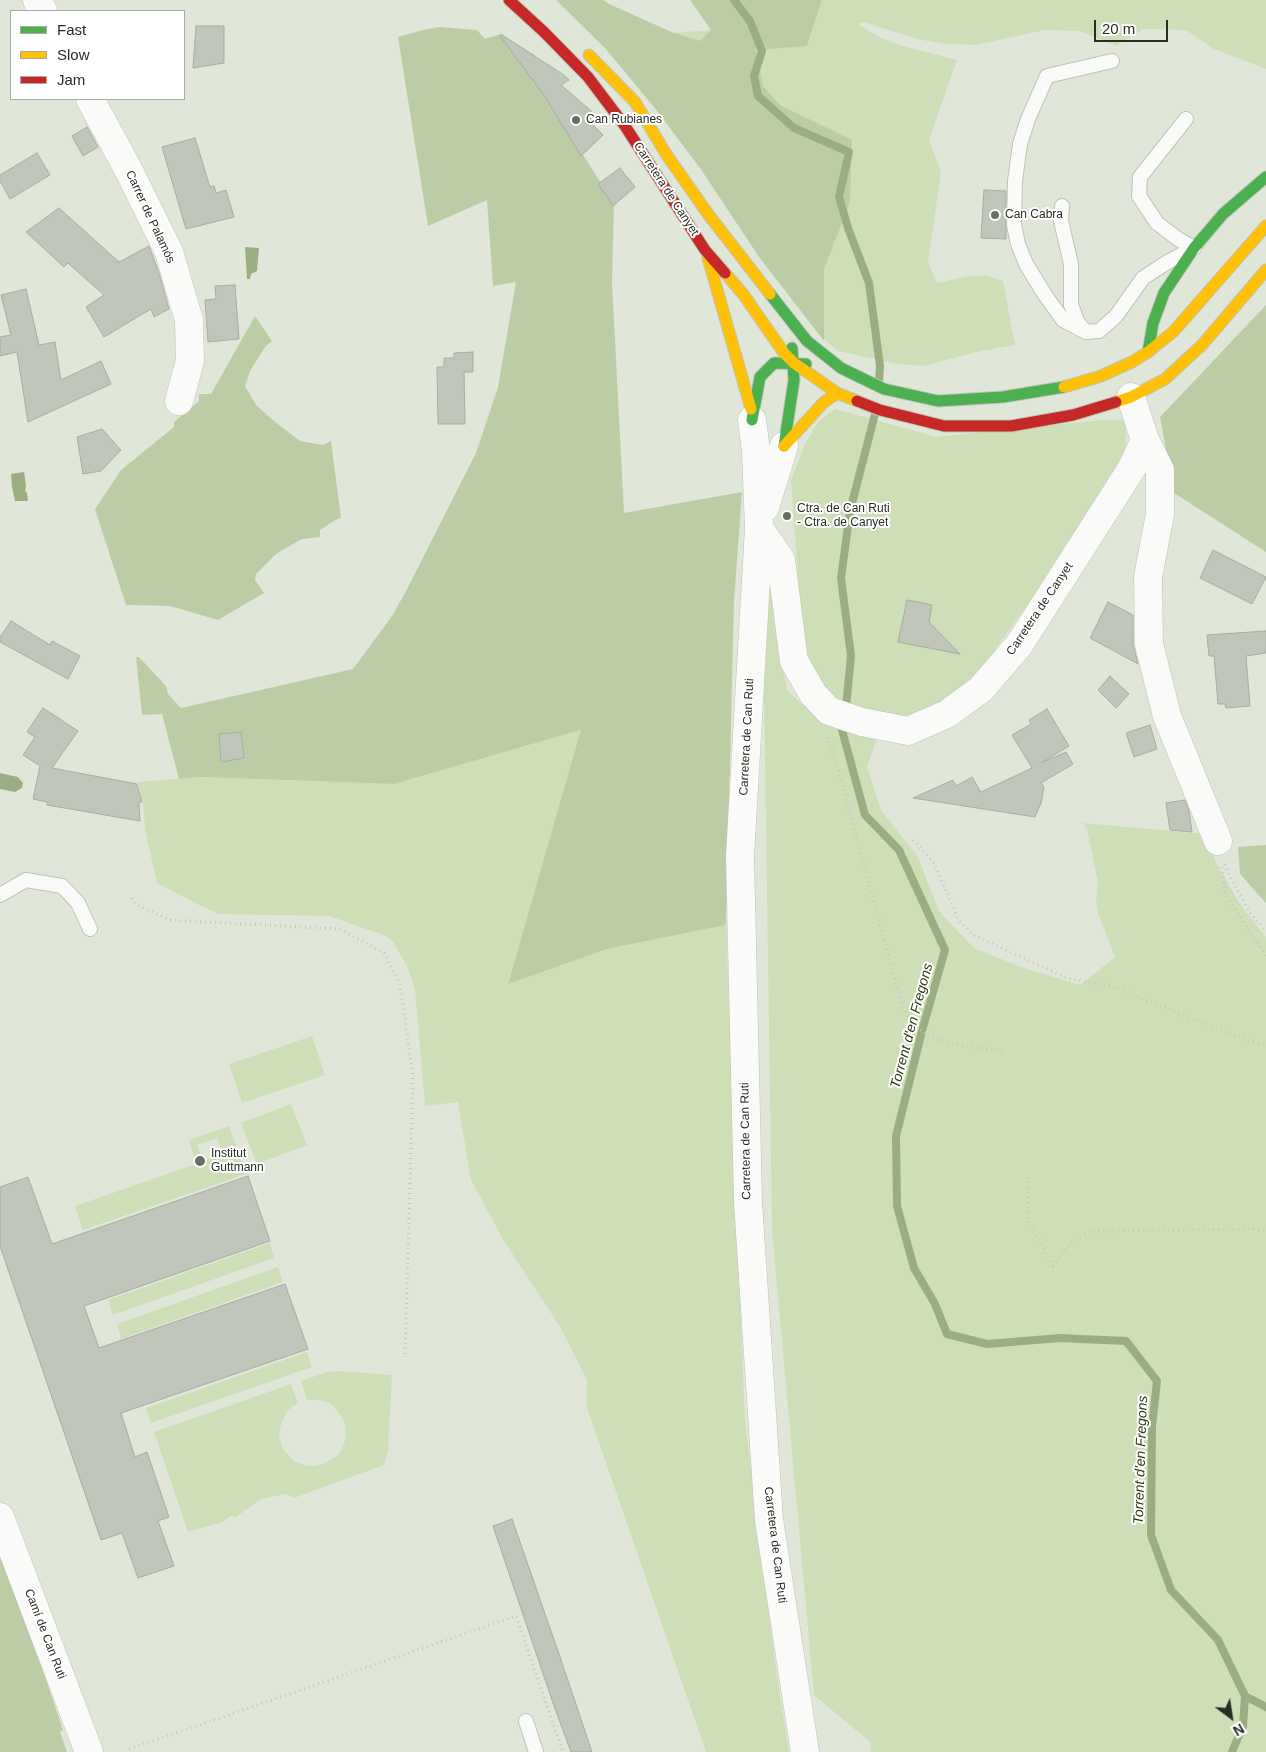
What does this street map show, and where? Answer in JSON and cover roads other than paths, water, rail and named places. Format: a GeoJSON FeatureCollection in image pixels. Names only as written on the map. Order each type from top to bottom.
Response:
{"type":"FeatureCollection","features":[{"type":"Feature","properties":{"kind":"street","name":"Carretera de Canyet"},"geometry":{"type":"LineString","coordinates":[[506,4],[560,48],[588,76],[625,126],[705,250],[743,294],[784,353],[794,363],[837,393],[880,410],[944,426],[1012,426],[1072,415],[1131,397],[1165,379],[1202,345],[1266,270]]}},
{"type":"Feature","properties":{"kind":"street","name":"Carretera de Canyet"},"geometry":{"type":"LineString","coordinates":[[584,50],[635,102],[666,154],[708,214]]}},
{"type":"Feature","properties":{"kind":"street","name":"Carrer de Palamós"},"geometry":{"type":"LineString","coordinates":[[91,100],[128,169],[169,252],[189,320],[190,362],[179,401]]}},
{"type":"Feature","properties":{"kind":"street"},"geometry":{"type":"LineString","coordinates":[[1148,352],[1153,323],[1164,293],[1223,214],[1266,177]]}},
{"type":"Feature","properties":{"kind":"street"},"geometry":{"type":"LineString","coordinates":[[708,214],[727,256],[788,336],[794,363],[794,380],[784,446]]}},
{"type":"Feature","properties":{"kind":"street"},"geometry":{"type":"LineString","coordinates":[[708,214],[807,341],[841,368],[884,389],[938,401],[1003,398],[1066,387],[1101,376],[1132,362],[1173,332],[1266,226]]}},
{"type":"Feature","properties":{"kind":"street"},"geometry":{"type":"LineString","coordinates":[[705,250],[750,406],[752,420]]}},
{"type":"Feature","properties":{"kind":"street"},"geometry":{"type":"LineString","coordinates":[[1213,264],[1225,274]]}},
{"type":"Feature","properties":{"kind":"street"},"geometry":{"type":"LineString","coordinates":[[1225,274],[1242,268]]}},
{"type":"Feature","properties":{"kind":"street"},"geometry":{"type":"LineString","coordinates":[[1222,293],[1225,274]]}},
{"type":"Feature","properties":{"kind":"street"},"geometry":{"type":"LineString","coordinates":[[1179,351],[1131,397],[1144,440],[1160,470],[1160,514],[1148,577],[1149,644],[1167,716],[1218,842]]}},
{"type":"Feature","properties":{"kind":"street"},"geometry":{"type":"LineString","coordinates":[[752,420],[760,377],[774,362],[815,365],[839,380],[885,398],[943,412]]}},
{"type":"Feature","properties":{"kind":"street"},"geometry":{"type":"LineString","coordinates":[[784,446],[823,403],[837,393]]}},
{"type":"Feature","properties":{"kind":"street"},"geometry":{"type":"LineString","coordinates":[[967,411],[1003,398]]}},
{"type":"Feature","properties":{"kind":"street","name":"Carretera de Can Ruti"},"geometry":{"type":"LineString","coordinates":[[752,420],[756,451],[759,528],[740,856],[748,1202],[770,1520],[805,1752]]}},
{"type":"Feature","properties":{"kind":"street","name":"Carretera de Canyet"},"geometry":{"type":"LineString","coordinates":[[759,528],[781,560],[794,661],[828,723],[862,722],[908,731],[947,714],[981,689],[1018,645],[1132,468],[1144,440]]}},
{"type":"Feature","properties":{"kind":"street","name":"Carretera de Can Ruti"},"geometry":{"type":"LineString","coordinates":[[759,528],[784,446]]}},
{"type":"Feature","properties":{"kind":"street","name":"Camí de Can Ruti"},"geometry":{"type":"LineString","coordinates":[[0,1517],[88,1752]]}},
{"type":"Feature","properties":{"kind":"lane"},"geometry":{"type":"LineString","coordinates":[[1112,61],[1047,76],[1028,119],[1020,144],[1015,181],[1014,225],[1018,244],[1026,264],[1063,320],[1086,332],[1099,332],[1116,316],[1143,278],[1166,262],[1197,251]]}},
{"type":"Feature","properties":{"kind":"lane"},"geometry":{"type":"LineString","coordinates":[[1186,119],[1140,177],[1139,196],[1157,223],[1197,251]]}},
{"type":"Feature","properties":{"kind":"lane"},"geometry":{"type":"LineString","coordinates":[[1062,206],[1061,221],[1072,264],[1071,305],[1078,323],[1086,332]]}},
{"type":"Feature","properties":{"kind":"lane"},"geometry":{"type":"LineString","coordinates":[[0,895],[26,880],[62,886],[78,903],[90,929]]}},
{"type":"Feature","properties":{"kind":"lane"},"geometry":{"type":"LineString","coordinates":[[526,1721],[536,1752]]}},
{"type":"Feature","properties":{"kind":"waterway","name":"Torrent d'en Fregons"},"geometry":{"type":"LineString","coordinates":[[734,0],[750,21],[762,51],[754,76],[758,96],[794,128],[849,152],[839,197],[848,228],[869,283],[880,366],[879,380]]}},
{"type":"Feature","properties":{"kind":"waterway","name":"Torrent d'en Fregons"},"geometry":{"type":"LineString","coordinates":[[875,414],[850,511],[841,578],[851,656],[842,730],[865,815],[899,850],[945,950],[922,1031],[896,1136],[897,1206],[914,1268],[935,1304],[947,1334],[987,1344],[1060,1338],[1126,1341],[1157,1381],[1152,1426],[1151,1535],[1171,1590],[1218,1640],[1245,1696],[1243,1726],[1232,1752]]}},
{"type":"Feature","properties":{"kind":"waterway"},"geometry":{"type":"LineString","coordinates":[[1245,1696],[1266,1707]]}},
{"type":"Feature","properties":{"kind":"place","name":"Can Rubianes"},"geometry":{"type":"Point","coordinates":[576,120]}},
{"type":"Feature","properties":{"kind":"place","name":"Can Cabra"},"geometry":{"type":"Point","coordinates":[995,215]}},
{"type":"Feature","properties":{"kind":"place","name":"Ctra. de Can Ruti - Ctra. de Canyet"},"geometry":{"type":"Point","coordinates":[787,516]}},
{"type":"Feature","properties":{"kind":"place","name":"Institut Guttmann"},"geometry":{"type":"Point","coordinates":[200,1161]}}]}
